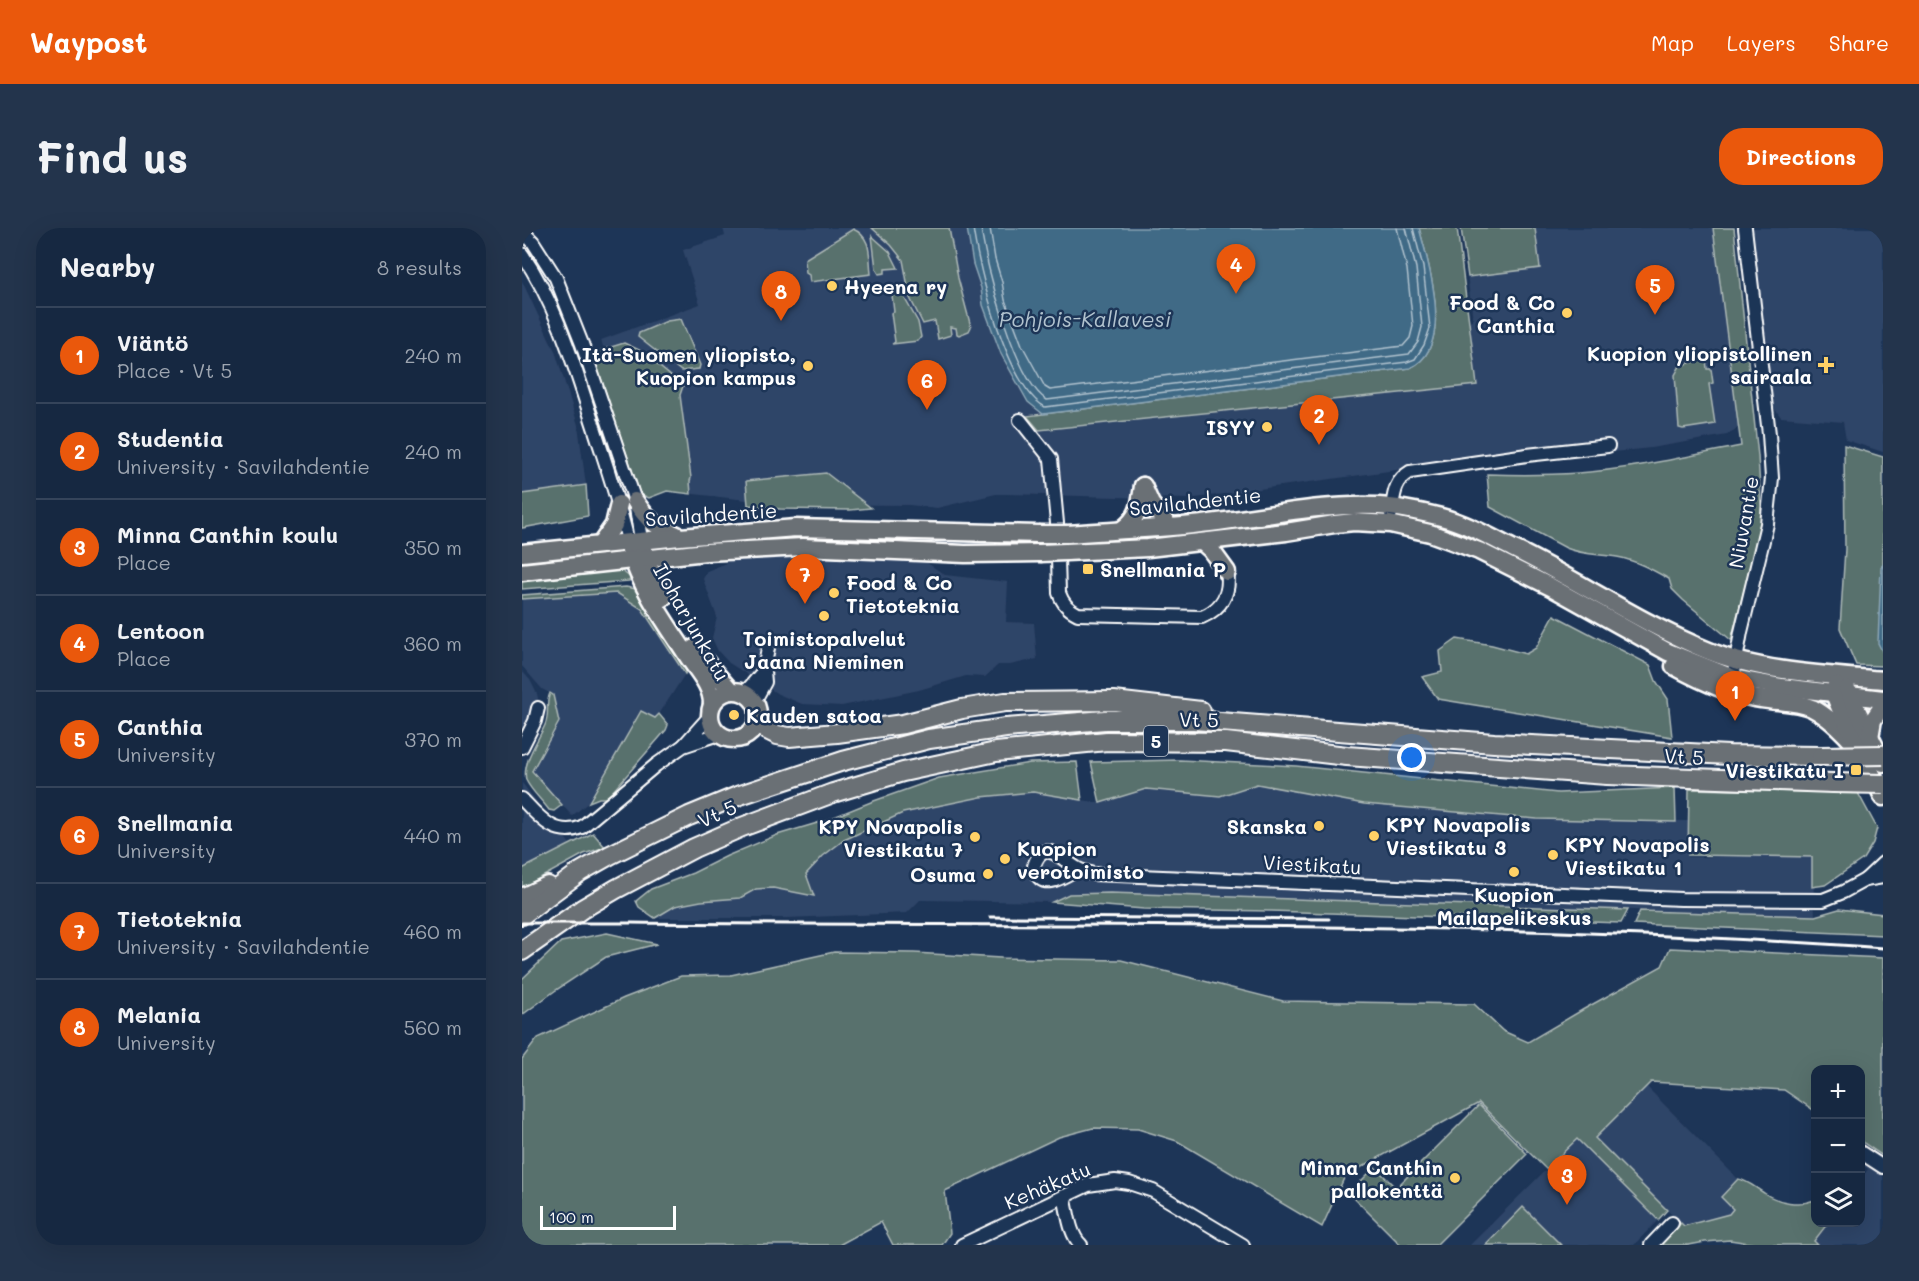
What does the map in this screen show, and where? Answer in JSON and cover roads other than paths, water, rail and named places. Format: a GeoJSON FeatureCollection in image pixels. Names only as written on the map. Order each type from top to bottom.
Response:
{"type":"FeatureCollection","features":[{"type":"Feature","properties":{"kind":"highway"},"geometry":{"type":"LineString","coordinates":[[758,720],[767,730],[789,737],[903,724],[962,709],[1005,702],[1075,700],[1167,706],[1204,711],[1267,725]]}},
{"type":"Feature","properties":{"kind":"highway","name":"Vt 5"},"geometry":{"type":"LineString","coordinates":[[522,915],[580,872],[649,835],[740,795],[843,761],[929,739],[1006,728],[1105,720],[1194,720],[1494,743],[1729,755],[1883,755]]}},
{"type":"Feature","properties":{"kind":"highway","name":"Vt 5"},"geometry":{"type":"LineString","coordinates":[[522,951],[582,909],[633,879],[694,848],[773,814],[903,772],[996,752],[1107,741],[1226,742],[1347,756],[1607,775],[1883,784]]}},
{"type":"Feature","properties":{"kind":"highway"},"geometry":{"type":"LineString","coordinates":[[522,898],[580,872]]}},
{"type":"Feature","properties":{"kind":"highway"},"geometry":{"type":"LineString","coordinates":[[522,959],[582,909]]}},
{"type":"Feature","properties":{"kind":"main road"},"geometry":{"type":"LineString","coordinates":[[1123,529],[1132,522],[1140,507],[1143,486],[1151,504],[1169,526]]}},
{"type":"Feature","properties":{"kind":"main road"},"geometry":{"type":"LineString","coordinates":[[600,545],[627,503],[659,528],[680,537]]}},
{"type":"Feature","properties":{"kind":"main road","name":"Savilahdentie"},"geometry":{"type":"LineString","coordinates":[[522,553],[796,528],[1066,534],[1194,525],[1319,508],[1356,506],[1391,516],[1479,551],[1551,586],[1668,652],[1733,678],[1756,684],[1883,699]]}},
{"type":"Feature","properties":{"kind":"main road","name":"Savilahdentie"},"geometry":{"type":"LineString","coordinates":[[522,572],[706,552],[803,548],[965,554],[1120,551],[1232,539],[1391,516],[1444,518],[1470,527],[1559,571],[1633,614],[1694,645],[1736,661],[1758,666],[1883,680]]}},
{"type":"Feature","properties":{"kind":"main road"},"geometry":{"type":"LineString","coordinates":[[1227,572],[1224,558],[1225,548],[1232,539]]}},
{"type":"Feature","properties":{"kind":"main road"},"geometry":{"type":"LineString","coordinates":[[634,541],[639,559]]}},
{"type":"Feature","properties":{"kind":"main road"},"geometry":{"type":"LineString","coordinates":[[1202,542],[1227,572]]}},
{"type":"Feature","properties":{"kind":"main road","name":"Iloharjunkatu"},"geometry":{"type":"LineString","coordinates":[[639,559],[689,642],[705,663],[742,695]]}},
{"type":"Feature","properties":{"kind":"main road","name":"Iloharjunkatu"},"geometry":{"type":"LineString","coordinates":[[639,559],[642,583],[659,613],[709,688],[711,710]]}},
{"type":"Feature","properties":{"kind":"main road"},"geometry":{"type":"LineString","coordinates":[[1592,610],[1659,656],[1709,683],[1736,694],[1811,708],[1864,742]]}},
{"type":"Feature","properties":{"kind":"main road"},"geometry":{"type":"LineString","coordinates":[[1838,675],[1834,694],[1864,742],[1883,764]]}},
{"type":"Feature","properties":{"kind":"main road"},"geometry":{"type":"LineString","coordinates":[[1838,675],[1852,696],[1864,742],[1883,797]]}},
{"type":"Feature","properties":{"kind":"main road"},"geometry":{"type":"LineString","coordinates":[[742,695],[757,708],[758,720],[750,734],[744,738],[729,739],[719,734],[713,727],[711,710],[717,698],[742,695]]}},
{"type":"Feature","properties":{"kind":"main road"},"geometry":{"type":"LineString","coordinates":[[1864,742],[1873,720],[1883,705]]}},
{"type":"Feature","properties":{"kind":"street","name":"Niuvantie"},"geometry":{"type":"LineString","coordinates":[[1733,678],[1741,632],[1767,524],[1772,478],[1769,434],[1744,228]]}},
{"type":"Feature","properties":{"kind":"street"},"geometry":{"type":"LineString","coordinates":[[522,231],[533,242],[556,278],[582,344],[627,503],[634,541]]}},
{"type":"Feature","properties":{"kind":"street"},"geometry":{"type":"LineString","coordinates":[[522,254],[534,272],[575,368],[627,503]]}},
{"type":"Feature","properties":{"kind":"street"},"geometry":{"type":"LineString","coordinates":[[1020,420],[1051,459],[1057,524],[1059,593],[1062,602],[1069,610],[1078,614],[1202,617],[1213,612],[1221,604],[1228,590],[1227,572]]}},
{"type":"Feature","properties":{"kind":"street"},"geometry":{"type":"LineString","coordinates":[[1391,516],[1394,491],[1402,476],[1410,472],[1608,446]]}},
{"type":"Feature","properties":{"kind":"street"},"geometry":{"type":"LineString","coordinates":[[742,695],[765,682],[764,671],[768,648]]}},
{"type":"Feature","properties":{"kind":"street"},"geometry":{"type":"LineString","coordinates":[[522,747],[536,721],[538,708]]}},
{"type":"Feature","properties":{"kind":"street"},"geometry":{"type":"LineString","coordinates":[[683,746],[711,710]]}},
{"type":"Feature","properties":{"kind":"street"},"geometry":{"type":"LineString","coordinates":[[522,799],[538,817],[550,825],[572,831],[582,826],[643,774],[683,746],[719,734]]}},
{"type":"Feature","properties":{"kind":"street","name":"Viestikatu"},"geometry":{"type":"LineString","coordinates":[[1077,869],[1093,874],[1681,899],[1823,900],[1865,880],[1883,863]]}},
{"type":"Feature","properties":{"kind":"street","name":"Viestikatu"},"geometry":{"type":"LineString","coordinates":[[1865,880],[1883,877]]}},
{"type":"Feature","properties":{"kind":"street"},"geometry":{"type":"LineString","coordinates":[[1865,1155],[1883,1167]]}},
{"type":"Feature","properties":{"kind":"street","name":"Kehäkatu"},"geometry":{"type":"LineString","coordinates":[[962,1245],[1064,1196],[1098,1183],[1129,1182],[1153,1191],[1243,1245]]}},
{"type":"Feature","properties":{"kind":"street"},"geometry":{"type":"LineString","coordinates":[[1064,1196],[1073,1232],[1081,1245]]}},
{"type":"Feature","properties":{"kind":"street"},"geometry":{"type":"LineString","coordinates":[[1651,1245],[1672,1223]]}},
{"type":"Feature","properties":{"kind":"water","name":"Pohjois-Kallavesi"},"geometry":{"type":"Polygon","coordinates":[[[967,228],[1419,228],[1428,262],[1435,304],[1432,343],[1424,358],[1410,368],[1043,414],[1028,402],[1001,354],[983,305],[967,228]]]}},
{"type":"Feature","properties":{"kind":"water"},"geometry":{"type":"Polygon","coordinates":[[[1883,563],[1883,653],[1878,643],[1883,563]]]}},
{"type":"Feature","properties":{"kind":"railway"},"geometry":{"type":"LineString","coordinates":[[990,917],[1329,919]]}},
{"type":"Feature","properties":{"kind":"railway"},"geometry":{"type":"LineString","coordinates":[[522,923],[1414,928],[1571,932],[1883,948]]}},
{"type":"Feature","properties":{"kind":"place","name":"Hyeena ry"},"geometry":{"type":"Point","coordinates":[832,286]}},
{"type":"Feature","properties":{"kind":"place","name":"Lentoon"},"geometry":{"type":"Point","coordinates":[1236,294]}},
{"type":"Feature","properties":{"kind":"place","name":"Food & Co Canthia"},"geometry":{"type":"Point","coordinates":[1567,313]}},
{"type":"Feature","properties":{"kind":"place","name":"Canthia"},"geometry":{"type":"Point","coordinates":[1655,315]}},
{"type":"Feature","properties":{"kind":"place","name":"Melania"},"geometry":{"type":"Point","coordinates":[781,321]}},
{"type":"Feature","properties":{"kind":"place","name":"Kuopion yliopistollinen sairaala"},"geometry":{"type":"Point","coordinates":[1826,365]}},
{"type":"Feature","properties":{"kind":"place","name":"Itä-Suomen yliopisto, Kuopion kampus"},"geometry":{"type":"Point","coordinates":[808,366]}},
{"type":"Feature","properties":{"kind":"place","name":"Snellmania"},"geometry":{"type":"Point","coordinates":[927,410]}},
{"type":"Feature","properties":{"kind":"place","name":"ISYY"},"geometry":{"type":"Point","coordinates":[1267,427]}},
{"type":"Feature","properties":{"kind":"place","name":"Studentia"},"geometry":{"type":"Point","coordinates":[1319,445]}},
{"type":"Feature","properties":{"kind":"place","name":"Snellmania P"},"geometry":{"type":"Point","coordinates":[1088,569]}},
{"type":"Feature","properties":{"kind":"place","name":"Food & Co Tietoteknia"},"geometry":{"type":"Point","coordinates":[834,593]}},
{"type":"Feature","properties":{"kind":"place","name":"Tietoteknia"},"geometry":{"type":"Point","coordinates":[805,604]}},
{"type":"Feature","properties":{"kind":"place","name":"Toimistopalvelut Jaana Nieminen"},"geometry":{"type":"Point","coordinates":[824,616]}},
{"type":"Feature","properties":{"kind":"place","name":"Kauden satoa"},"geometry":{"type":"Point","coordinates":[734,715]}},
{"type":"Feature","properties":{"kind":"place","name":"Viäntö"},"geometry":{"type":"Point","coordinates":[1735,721]}},
{"type":"Feature","properties":{"kind":"place","name":"Viestikatu I"},"geometry":{"type":"Point","coordinates":[1856,770]}},
{"type":"Feature","properties":{"kind":"place","name":"Skanska"},"geometry":{"type":"Point","coordinates":[1319,826]}},
{"type":"Feature","properties":{"kind":"place","name":"KPY Novapolis Viestikatu 3"},"geometry":{"type":"Point","coordinates":[1374,836]}},
{"type":"Feature","properties":{"kind":"place","name":"KPY Novapolis Viestikatu 7"},"geometry":{"type":"Point","coordinates":[975,837]}},
{"type":"Feature","properties":{"kind":"place","name":"KPY Novapolis Viestikatu 1"},"geometry":{"type":"Point","coordinates":[1553,855]}},
{"type":"Feature","properties":{"kind":"place","name":"Kuopion verotoimisto"},"geometry":{"type":"Point","coordinates":[1005,859]}},
{"type":"Feature","properties":{"kind":"place","name":"Kuopion Mailapelikeskus"},"geometry":{"type":"Point","coordinates":[1514,872]}},
{"type":"Feature","properties":{"kind":"place","name":"Osuma"},"geometry":{"type":"Point","coordinates":[988,874]}},
{"type":"Feature","properties":{"kind":"place","name":"Minna Canthin pallokenttä"},"geometry":{"type":"Point","coordinates":[1455,1178]}},
{"type":"Feature","properties":{"kind":"place","name":"Minna Canthin koulu"},"geometry":{"type":"Point","coordinates":[1567,1205]}}]}
